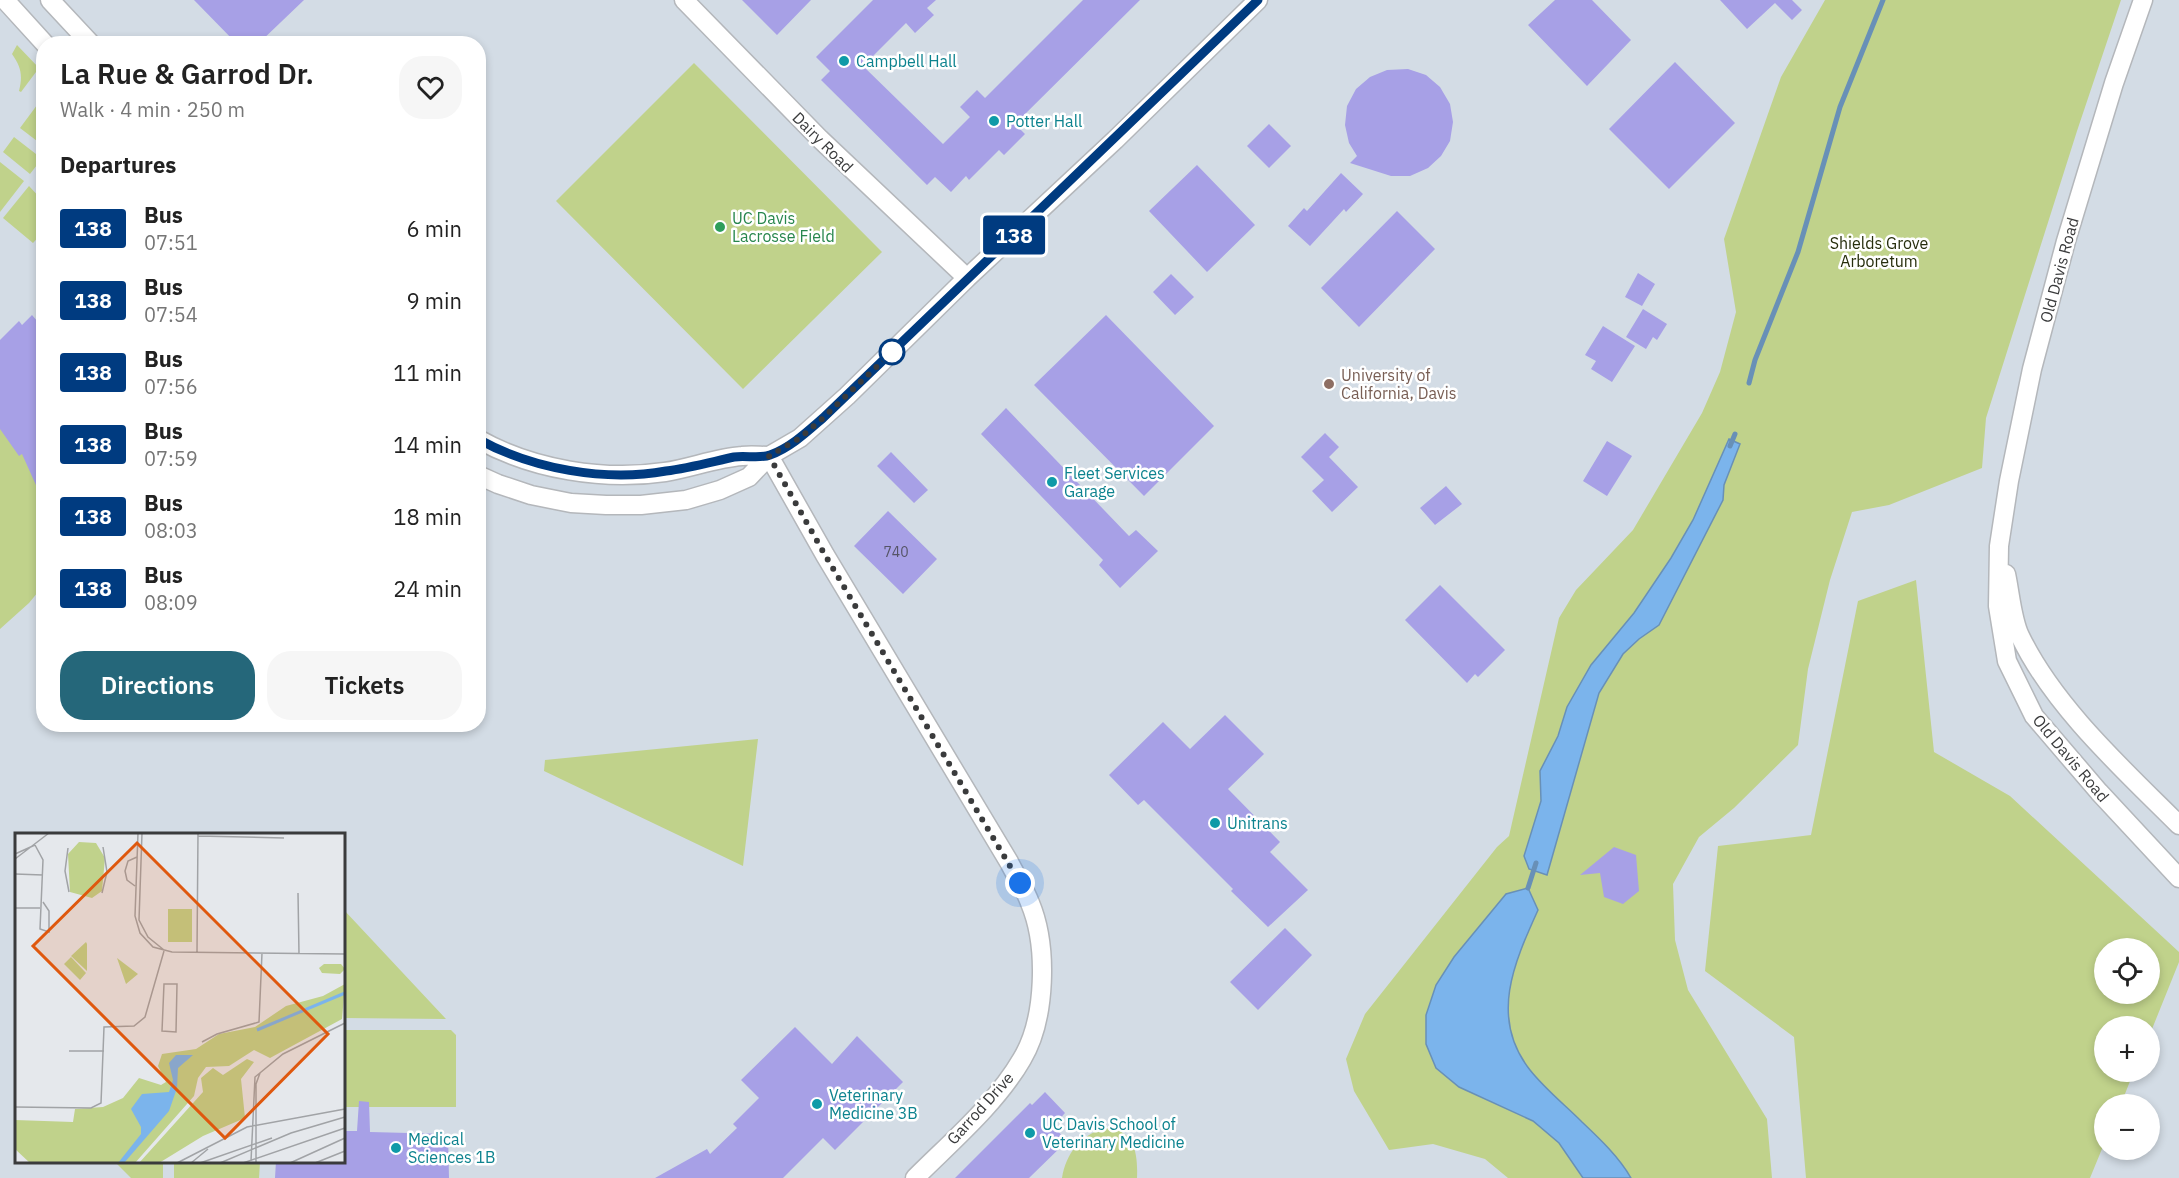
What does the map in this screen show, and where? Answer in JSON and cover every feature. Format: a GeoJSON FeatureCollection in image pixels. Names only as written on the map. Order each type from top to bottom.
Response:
{"type":"FeatureCollection","features":[{"type":"Feature","properties":{"kind":"street"},"geometry":{"type":"LineString","coordinates":[[5,0],[38,36]]}},
{"type":"Feature","properties":{"kind":"street"},"geometry":{"type":"LineString","coordinates":[[50,0],[84,36]]}},
{"type":"Feature","properties":{"kind":"street","name":"Dairy Road"},"geometry":{"type":"LineString","coordinates":[[684,0],[834,154],[967,278]]}},
{"type":"Feature","properties":{"kind":"street"},"geometry":{"type":"LineString","coordinates":[[486,479],[531,495],[571,503],[641,505],[686,500],[720,490],[749,477],[769,456],[800,438],[823,418],[967,278],[1115,140],[1258,0]]}},
{"type":"Feature","properties":{"kind":"street","name":"Old Davis Road"},"geometry":{"type":"LineString","coordinates":[[2143,0],[2114,83],[2063,252],[2032,369],[2009,481],[1999,546],[1998,606],[2007,662],[2034,716],[2099,792],[2179,878]]}},
{"type":"Feature","properties":{"kind":"street"},"geometry":{"type":"LineString","coordinates":[[486,442],[527,460],[559,469],[601,474],[664,472],[741,456],[769,456]]}},
{"type":"Feature","properties":{"kind":"street","name":"Garrod Drive"},"geometry":{"type":"LineString","coordinates":[[769,456],[831,565],[1009,862],[1030,903],[1042,945],[1039,1007],[1033,1034],[1023,1058],[996,1095],[915,1178]]}},
{"type":"Feature","properties":{"kind":"street","name":"Old Davis Road"},"geometry":{"type":"LineString","coordinates":[[1999,546],[2019,635],[2054,693],[2119,765],[2179,825]]}},
{"type":"Feature","properties":{"kind":"shaded area","name":"University of California, Davis"},"geometry":{"type":"Polygon","coordinates":[[[0,0],[2179,0],[2179,1178],[0,1178],[0,0]]]}},
{"type":"Feature","properties":{"kind":"green space","name":"Shields Grove Arboretum"},"geometry":{"type":"Polygon","coordinates":[[[1825,0],[2121,0],[1986,418],[1982,468],[1889,505],[1852,512],[1830,580],[1808,669],[1798,745],[1734,808],[1699,837],[1673,884],[1675,940],[1688,990],[1767,1119],[1772,1178],[1508,1178],[1485,1159],[1433,1144],[1389,1150],[1354,1091],[1346,1059],[1365,1014],[1497,847],[1509,836],[1559,618],[1576,590],[1633,530],[1702,413],[1720,372],[1736,312],[1724,239],[1781,77],[1825,0]]]}},
{"type":"Feature","properties":{"kind":"green space"},"geometry":{"type":"Polygon","coordinates":[[[17,45],[36,65],[36,72],[21,92],[19,91],[20,71],[12,54],[17,45]]]}},
{"type":"Feature","properties":{"kind":"green space","name":"UC Davis Lacrosse Field"},"geometry":{"type":"Polygon","coordinates":[[[694,63],[882,252],[743,389],[556,201],[694,63]]]}},
{"type":"Feature","properties":{"kind":"green space"},"geometry":{"type":"Polygon","coordinates":[[[36,106],[36,140],[20,128],[36,106]]]}},
{"type":"Feature","properties":{"kind":"green space"},"geometry":{"type":"Polygon","coordinates":[[[14,137],[36,154],[36,166],[30,174],[3,152],[14,137]]]}},
{"type":"Feature","properties":{"kind":"green space"},"geometry":{"type":"Polygon","coordinates":[[[0,162],[24,181],[0,212],[0,162]]]}},
{"type":"Feature","properties":{"kind":"green space"},"geometry":{"type":"Polygon","coordinates":[[[29,186],[36,194],[36,240],[33,243],[3,218],[29,186]]]}},
{"type":"Feature","properties":{"kind":"green space"},"geometry":{"type":"Polygon","coordinates":[[[0,359],[36,405],[36,594],[0,629],[0,359]]]}},
{"type":"Feature","properties":{"kind":"green space"},"geometry":{"type":"Polygon","coordinates":[[[1916,580],[1934,752],[2010,796],[2179,952],[2179,962],[2157,1016],[2094,1016],[2094,1082],[2130,1082],[2125,1094],[2094,1094],[2094,1160],[2097,1160],[2090,1178],[1806,1178],[1794,1037],[1705,971],[1718,846],[1811,835],[1858,601],[1916,580]]]}},
{"type":"Feature","properties":{"kind":"green space"},"geometry":{"type":"Polygon","coordinates":[[[758,739],[743,866],[544,771],[545,760],[758,739]]]}},
{"type":"Feature","properties":{"kind":"green space"},"geometry":{"type":"Polygon","coordinates":[[[345,911],[446,1019],[345,1018],[345,911]]]}},
{"type":"Feature","properties":{"kind":"green space"},"geometry":{"type":"Polygon","coordinates":[[[345,1030],[451,1030],[456,1035],[456,1107],[345,1107],[345,1030]]]}},
{"type":"Feature","properties":{"kind":"green space"},"geometry":{"type":"Polygon","coordinates":[[[1105,1128],[1123,1133],[1133,1144],[1137,1160],[1137,1178],[1062,1178],[1067,1161],[1076,1146],[1089,1135],[1105,1128]]]}},
{"type":"Feature","properties":{"kind":"green space"},"geometry":{"type":"Polygon","coordinates":[[[116,1163],[163,1163],[163,1178],[131,1178],[116,1163]]]}},
{"type":"Feature","properties":{"kind":"green space"},"geometry":{"type":"Polygon","coordinates":[[[174,1163],[260,1163],[259,1178],[174,1178],[174,1163]]]}},
{"type":"Feature","properties":{"kind":"water"},"geometry":{"type":"Polygon","coordinates":[[[1729,439],[1740,444],[1724,485],[1723,500],[1659,625],[1623,654],[1599,693],[1547,875],[1529,869],[1524,856],[1541,801],[1540,771],[1558,736],[1567,707],[1591,665],[1634,613],[1671,558],[1693,520],[1729,439]]]}},
{"type":"Feature","properties":{"kind":"water"},"geometry":{"type":"Polygon","coordinates":[[[1528,888],[1538,910],[1514,970],[1508,1010],[1511,1031],[1518,1050],[1530,1070],[1609,1148],[1631,1178],[1583,1178],[1559,1143],[1533,1121],[1459,1087],[1436,1068],[1426,1044],[1426,1015],[1436,985],[1454,957],[1506,894],[1528,888]]]}},
{"type":"Feature","properties":{"kind":"building"},"geometry":{"type":"Polygon","coordinates":[[[194,0],[304,0],[266,36],[229,36],[194,0]]]}},
{"type":"Feature","properties":{"kind":"building"},"geometry":{"type":"Polygon","coordinates":[[[742,0],[811,0],[777,35],[742,0]]]}},
{"type":"Feature","properties":{"kind":"building"},"geometry":{"type":"Polygon","coordinates":[[[873,0],[936,0],[927,8],[934,15],[915,33],[906,23],[863,66],[943,144],[970,117],[960,107],[977,90],[985,98],[1083,0],[1140,0],[1015,124],[1025,134],[1004,155],[999,150],[969,180],[966,176],[951,192],[935,177],[927,185],[821,80],[830,71],[816,57],[873,0]]]}},
{"type":"Feature","properties":{"kind":"building"},"geometry":{"type":"Polygon","coordinates":[[[1555,0],[1592,0],[1631,40],[1587,86],[1528,25],[1555,0]]]}},
{"type":"Feature","properties":{"kind":"building"},"geometry":{"type":"Polygon","coordinates":[[[1720,0],[1792,0],[1802,10],[1792,20],[1775,3],[1747,29],[1720,0]]]}},
{"type":"Feature","properties":{"kind":"building"},"geometry":{"type":"Polygon","coordinates":[[[1675,62],[1735,123],[1669,189],[1609,129],[1675,62]]]}},
{"type":"Feature","properties":{"kind":"building"},"geometry":{"type":"Polygon","coordinates":[[[1408,69],[1426,75],[1440,87],[1450,104],[1453,122],[1450,141],[1441,156],[1428,168],[1410,176],[1391,176],[1350,163],[1357,156],[1349,143],[1345,125],[1347,106],[1356,89],[1370,77],[1387,70],[1408,69]]]}},
{"type":"Feature","properties":{"kind":"building"},"geometry":{"type":"Polygon","coordinates":[[[1269,124],[1291,146],[1269,168],[1247,146],[1269,124]]]}},
{"type":"Feature","properties":{"kind":"building"},"geometry":{"type":"Polygon","coordinates":[[[1197,165],[1255,225],[1207,272],[1149,211],[1197,165]]]}},
{"type":"Feature","properties":{"kind":"building"},"geometry":{"type":"Polygon","coordinates":[[[1341,173],[1363,194],[1346,212],[1344,209],[1310,246],[1288,226],[1304,208],[1307,211],[1341,173]]]}},
{"type":"Feature","properties":{"kind":"building"},"geometry":{"type":"Polygon","coordinates":[[[1397,211],[1435,249],[1359,327],[1321,288],[1397,211]]]}},
{"type":"Feature","properties":{"kind":"building"},"geometry":{"type":"Polygon","coordinates":[[[1638,273],[1655,284],[1642,306],[1625,297],[1638,273]]]}},
{"type":"Feature","properties":{"kind":"building"},"geometry":{"type":"Polygon","coordinates":[[[1171,274],[1194,297],[1175,315],[1153,292],[1171,274]]]}},
{"type":"Feature","properties":{"kind":"building"},"geometry":{"type":"Polygon","coordinates":[[[1643,309],[1667,324],[1657,340],[1653,337],[1646,349],[1626,337],[1643,309]]]}},
{"type":"Feature","properties":{"kind":"building"},"geometry":{"type":"Polygon","coordinates":[[[32,315],[36,320],[36,485],[22,454],[19,456],[0,429],[0,340],[19,321],[22,325],[32,315]]]}},
{"type":"Feature","properties":{"kind":"building"},"geometry":{"type":"Polygon","coordinates":[[[1106,315],[1214,426],[1144,496],[1034,385],[1106,315]]]}},
{"type":"Feature","properties":{"kind":"building"},"geometry":{"type":"Polygon","coordinates":[[[1603,326],[1635,346],[1612,382],[1591,369],[1596,361],[1585,355],[1603,326]]]}},
{"type":"Feature","properties":{"kind":"building","name":"Fleet Services Garage"},"geometry":{"type":"Polygon","coordinates":[[[1006,408],[1129,536],[1136,530],[1158,551],[1120,588],[1099,565],[1103,560],[981,434],[1006,408]]]}},
{"type":"Feature","properties":{"kind":"building"},"geometry":{"type":"Polygon","coordinates":[[[1325,433],[1339,447],[1329,457],[1358,487],[1332,512],[1312,491],[1324,480],[1301,457],[1325,433]]]}},
{"type":"Feature","properties":{"kind":"building"},"geometry":{"type":"Polygon","coordinates":[[[1607,441],[1632,456],[1607,496],[1583,481],[1607,441]]]}},
{"type":"Feature","properties":{"kind":"building"},"geometry":{"type":"Polygon","coordinates":[[[891,452],[928,490],[914,503],[877,466],[891,452]]]}},
{"type":"Feature","properties":{"kind":"building"},"geometry":{"type":"Polygon","coordinates":[[[1446,486],[1462,504],[1435,525],[1420,508],[1446,486]]]}},
{"type":"Feature","properties":{"kind":"building"},"geometry":{"type":"Polygon","coordinates":[[[888,511],[937,559],[903,594],[854,546],[888,511]]]}},
{"type":"Feature","properties":{"kind":"building"},"geometry":{"type":"Polygon","coordinates":[[[1440,585],[1505,650],[1478,677],[1475,674],[1467,683],[1405,620],[1440,585]]]}},
{"type":"Feature","properties":{"kind":"building","name":"Unitrans"},"geometry":{"type":"Polygon","coordinates":[[[1225,715],[1264,754],[1228,789],[1280,842],[1270,852],[1308,890],[1268,927],[1144,800],[1138,805],[1109,775],[1163,722],[1190,749],[1225,715]]]}},
{"type":"Feature","properties":{"kind":"building"},"geometry":{"type":"Polygon","coordinates":[[[1614,847],[1636,855],[1639,891],[1623,904],[1604,897],[1600,873],[1580,875],[1614,847]]]}},
{"type":"Feature","properties":{"kind":"building"},"geometry":{"type":"Polygon","coordinates":[[[1285,928],[1312,955],[1258,1010],[1230,982],[1285,928]]]}},
{"type":"Feature","properties":{"kind":"building","name":"Veterinary Medicine 3B"},"geometry":{"type":"Polygon","coordinates":[[[795,1027],[832,1064],[857,1036],[903,1082],[835,1150],[823,1138],[783,1178],[655,1178],[707,1149],[710,1154],[737,1128],[733,1124],[759,1098],[741,1080],[795,1027]]]}},
{"type":"Feature","properties":{"kind":"building","name":"UC Davis School of Veterinary Medicine"},"geometry":{"type":"Polygon","coordinates":[[[1045,1092],[1065,1113],[1053,1126],[1067,1141],[1029,1178],[955,1178],[1030,1103],[1032,1105],[1045,1092]]]}},
{"type":"Feature","properties":{"kind":"building","name":"Medical Sciences 1B"},"geometry":{"type":"Polygon","coordinates":[[[359,1101],[369,1102],[370,1132],[448,1134],[449,1178],[275,1178],[276,1163],[345,1163],[345,1131],[357,1131],[359,1101]]]}},
{"type":"Feature","properties":{"kind":"waterway"},"geometry":{"type":"LineString","coordinates":[[1749,383],[1755,360],[1798,252],[1840,107],[1883,0]]}},
{"type":"Feature","properties":{"kind":"waterway"},"geometry":{"type":"LineString","coordinates":[[1730,446],[1735,434]]}},
{"type":"Feature","properties":{"kind":"waterway"},"geometry":{"type":"LineString","coordinates":[[1528,888],[1536,863]]}},
{"type":"Feature","properties":{"kind":"bus line","name":"138"},"geometry":{"type":"LineString","coordinates":[[486,443],[516,457],[559,469],[601,474],[664,472],[741,456],[769,456],[800,438],[823,418],[967,278],[1115,140],[1258,0]]}},
{"type":"Feature","properties":{"kind":"place","name":"Campbell Hall"},"geometry":{"type":"Point","coordinates":[844,61]}},
{"type":"Feature","properties":{"kind":"place","name":"Potter Hall"},"geometry":{"type":"Point","coordinates":[994,121]}},
{"type":"Feature","properties":{"kind":"place","name":"UC Davis Lacrosse Field"},"geometry":{"type":"Point","coordinates":[720,227]}},
{"type":"Feature","properties":{"kind":"place","name":"University of California, Davis"},"geometry":{"type":"Point","coordinates":[1329,384]}},
{"type":"Feature","properties":{"kind":"place","name":"Fleet Services Garage"},"geometry":{"type":"Point","coordinates":[1052,482]}},
{"type":"Feature","properties":{"kind":"place","name":"Unitrans"},"geometry":{"type":"Point","coordinates":[1215,823]}},
{"type":"Feature","properties":{"kind":"place","name":"Veterinary Medicine 3B"},"geometry":{"type":"Point","coordinates":[817,1104]}},
{"type":"Feature","properties":{"kind":"place","name":"UC Davis School of Veterinary Medicine"},"geometry":{"type":"Point","coordinates":[1030,1133]}},
{"type":"Feature","properties":{"kind":"place","name":"Medical Sciences 1B"},"geometry":{"type":"Point","coordinates":[396,1148]}},
{"type":"Feature","properties":{"kind":"route"},"geometry":{"type":"LineString","coordinates":[[892,352],[800,438],[769,456],[825,555],[1020,883]]}}]}
